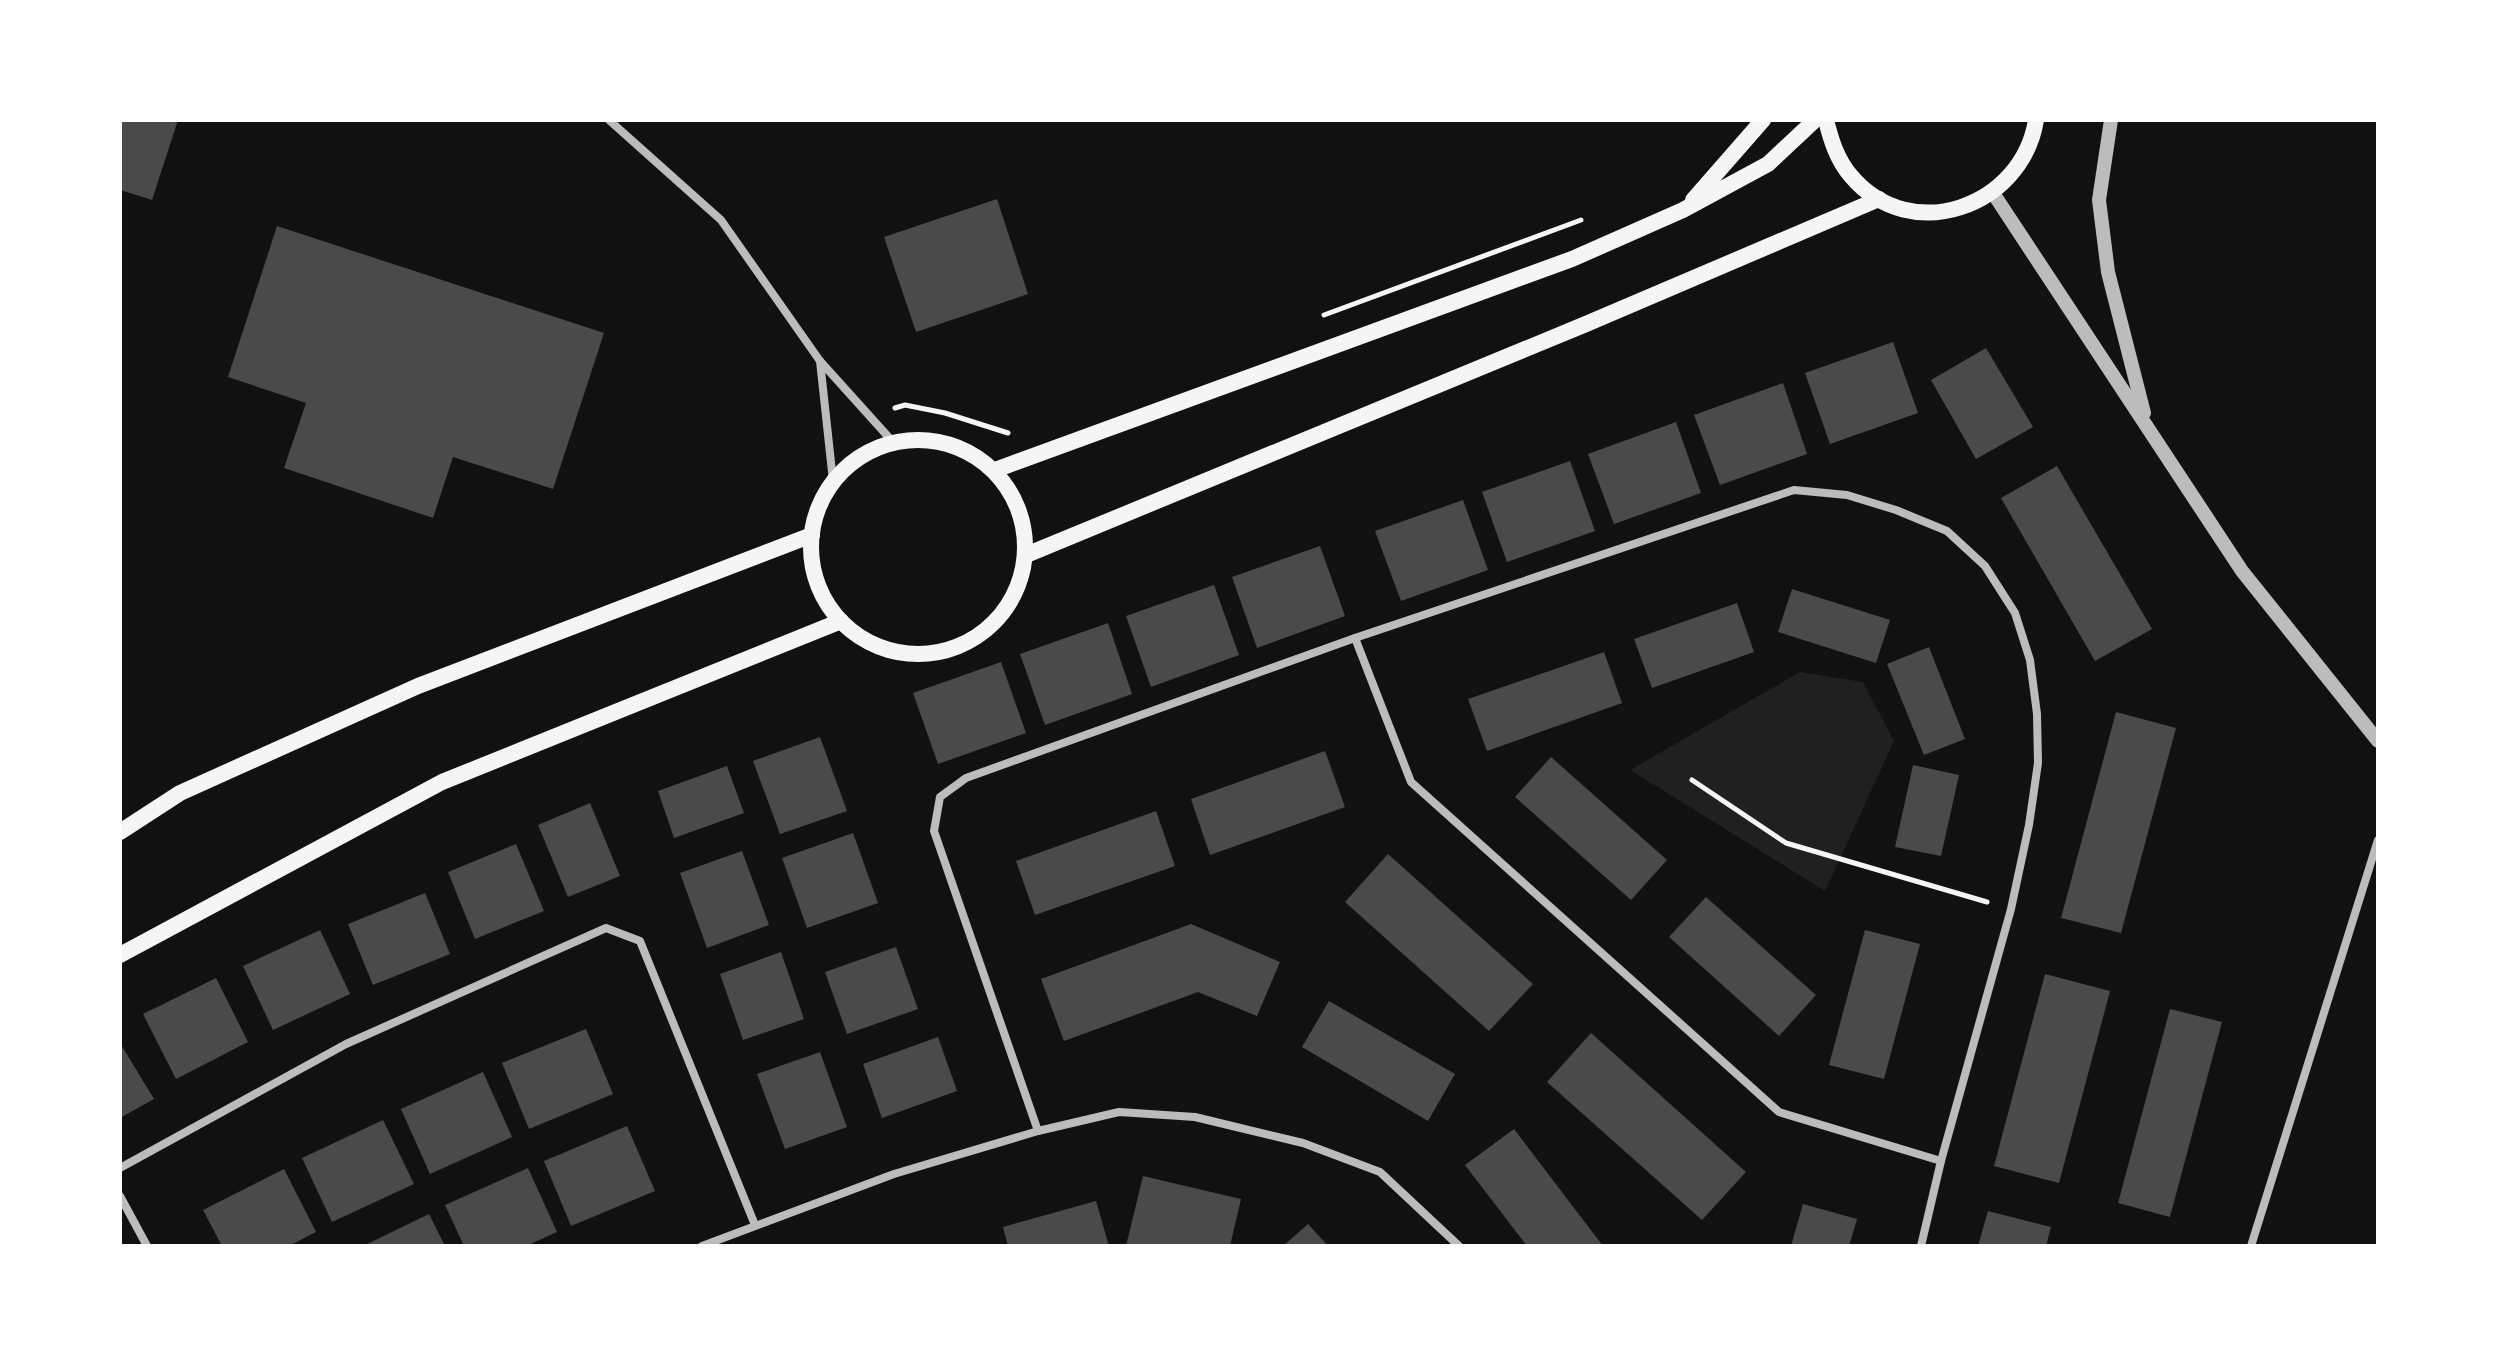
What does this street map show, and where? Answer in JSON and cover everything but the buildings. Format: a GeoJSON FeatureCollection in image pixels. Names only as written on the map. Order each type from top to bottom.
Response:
{"type":"FeatureCollection","features":[{"type":"Feature","properties":{"kind":"main road"},"geometry":{"type":"LineString","coordinates":[[1683,210],[1763,120]]}},
{"type":"Feature","properties":{"kind":"main road"},"geometry":{"type":"LineString","coordinates":[[995,470],[1572,259],[1683,210],[1768,164],[1815,120]]}},
{"type":"Feature","properties":{"kind":"main road"},"geometry":{"type":"LineString","coordinates":[[1826,120],[1832,146],[1851,177],[1879,199],[1908,210],[1937,212],[1967,206],[1993,193],[2014,174],[2028,150],[2036,120]]}},
{"type":"Feature","properties":{"kind":"main road"},"geometry":{"type":"LineString","coordinates":[[1026,555],[1586,324],[1879,199]]}},
{"type":"Feature","properties":{"kind":"main road"},"geometry":{"type":"LineString","coordinates":[[929,439],[964,449],[995,470],[1016,499],[1026,534],[1026,555],[1025,570],[1011,604],[988,630],[958,648],[923,655],[889,651],[857,636],[841,621],[831,611],[815,581],[810,546],[816,511],[833,481],[860,456],[893,442],[929,439]]}},
{"type":"Feature","properties":{"kind":"main road"},"geometry":{"type":"LineString","coordinates":[[120,832],[180,793],[418,686],[812,535]]}},
{"type":"Feature","properties":{"kind":"main road"},"geometry":{"type":"LineString","coordinates":[[120,955],[442,782],[841,621]]}},
{"type":"Feature","properties":{"kind":"street"},"geometry":{"type":"LineString","coordinates":[[609,120],[721,220],[820,361],[893,442]]}},
{"type":"Feature","properties":{"kind":"street"},"geometry":{"type":"LineString","coordinates":[[2111,120],[2099,200],[2108,272],[2147,425]]}},
{"type":"Feature","properties":{"kind":"street"},"geometry":{"type":"LineString","coordinates":[[1993,193],[2242,571],[2378,741]]}},
{"type":"Feature","properties":{"kind":"street"},"geometry":{"type":"LineString","coordinates":[[820,361],[833,481]]}},
{"type":"Feature","properties":{"kind":"street"},"geometry":{"type":"LineString","coordinates":[[1038,1131],[934,831],[940,797],[966,778],[1355,638],[1794,490],[1847,495],[1896,510],[1947,531],[1985,566],[2015,613],[2030,660],[2037,714],[2038,763],[2011,909],[1941,1161],[1921,1246]]}},
{"type":"Feature","properties":{"kind":"street"},"geometry":{"type":"LineString","coordinates":[[1355,638],[1411,782],[1755,1091],[1779,1112],[1941,1161]]}},
{"type":"Feature","properties":{"kind":"street"},"geometry":{"type":"LineString","coordinates":[[2251,1246],[2378,840]]}},
{"type":"Feature","properties":{"kind":"street"},"geometry":{"type":"LineString","coordinates":[[120,1168],[346,1044],[606,928],[640,941],[755,1225]]}},
{"type":"Feature","properties":{"kind":"street"},"geometry":{"type":"LineString","coordinates":[[702,1246],[894,1174],[1038,1131],[1119,1112],[1195,1117],[1303,1143],[1380,1172],[1459,1246]]}},
{"type":"Feature","properties":{"kind":"street"},"geometry":{"type":"LineString","coordinates":[[120,1196],[147,1246]]}},
{"type":"Feature","properties":{"kind":"path"},"geometry":{"type":"LineString","coordinates":[[1315,318],[1590,216]]}},
{"type":"Feature","properties":{"kind":"path"},"geometry":{"type":"LineString","coordinates":[[869,415],[905,405],[967,418],[1005,434],[1020,429]]}},
{"type":"Feature","properties":{"kind":"path"},"geometry":{"type":"LineString","coordinates":[[1692,780],[1786,843],[2011,909]]}},
{"type":"Feature","properties":{"kind":"shaded area"},"geometry":{"type":"Polygon","coordinates":[[[1800,672],[1863,682],[1894,741],[1825,891],[1630,770],[1800,672]]]}}]}
